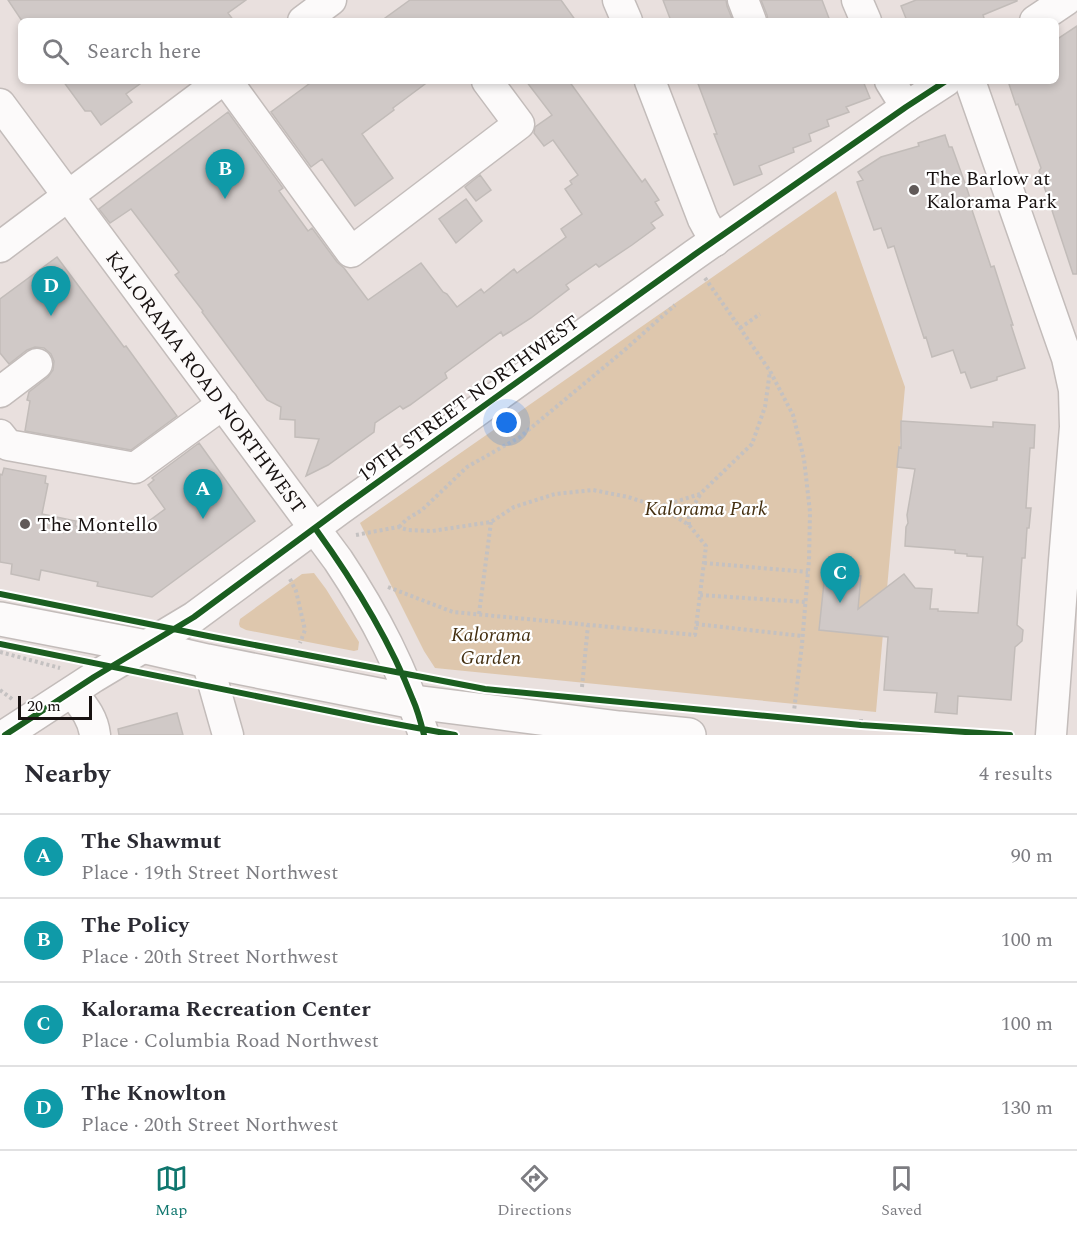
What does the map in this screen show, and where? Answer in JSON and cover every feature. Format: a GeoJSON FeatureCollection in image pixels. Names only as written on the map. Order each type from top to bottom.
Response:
{"type":"FeatureCollection","features":[{"type":"Feature","properties":{"kind":"main road"},"geometry":{"type":"LineString","coordinates":[[0,619],[414,702],[620,732],[689,735]]}},
{"type":"Feature","properties":{"kind":"street"},"geometry":{"type":"LineString","coordinates":[[307,18],[331,0]]}},
{"type":"Feature","properties":{"kind":"street"},"geometry":{"type":"LineString","coordinates":[[618,0],[626,18]]}},
{"type":"Feature","properties":{"kind":"street"},"geometry":{"type":"LineString","coordinates":[[743,0],[750,18]]}},
{"type":"Feature","properties":{"kind":"street"},"geometry":{"type":"LineString","coordinates":[[1039,18],[1066,0]]}},
{"type":"Feature","properties":{"kind":"street"},"geometry":{"type":"LineString","coordinates":[[0,247],[217,84]]}},
{"type":"Feature","properties":{"kind":"street"},"geometry":{"type":"LineString","coordinates":[[229,84],[351,252],[519,124],[489,84]]}},
{"type":"Feature","properties":{"kind":"street"},"geometry":{"type":"LineString","coordinates":[[651,84],[703,219],[715,241]]}},
{"type":"Feature","properties":{"kind":"street"},"geometry":{"type":"LineString","coordinates":[[892,84],[906,107]]}},
{"type":"Feature","properties":{"kind":"street","name":"19TH STREET NORTHWEST"},"geometry":{"type":"LineString","coordinates":[[11,723],[66,680],[146,647],[194,617],[715,241],[941,84]]}},
{"type":"Feature","properties":{"kind":"street"},"geometry":{"type":"LineString","coordinates":[[971,84],[1071,374],[1076,408],[1070,561],[1051,735]]}},
{"type":"Feature","properties":{"kind":"street","name":"KALORAMA ROAD NORTHWEST"},"geometry":{"type":"LineString","coordinates":[[0,104],[338,560],[366,604],[394,656],[414,702],[424,735]]}},
{"type":"Feature","properties":{"kind":"street"},"geometry":{"type":"LineString","coordinates":[[0,392],[37,364]]}},
{"type":"Feature","properties":{"kind":"street"},"geometry":{"type":"LineString","coordinates":[[0,435],[8,446],[135,468],[223,404]]}},
{"type":"Feature","properties":{"kind":"street"},"geometry":{"type":"LineString","coordinates":[[207,661],[205,706],[212,735]]}},
{"type":"Feature","properties":{"kind":"street"},"geometry":{"type":"LineString","coordinates":[[207,661],[228,735]]}},
{"type":"Feature","properties":{"kind":"street"},"geometry":{"type":"LineString","coordinates":[[66,680],[92,721],[95,735]]}},
{"type":"Feature","properties":{"kind":"path"},"geometry":{"type":"LineString","coordinates":[[696,286],[705,278],[770,371],[793,416],[804,459],[810,512],[808,572],[794,711]]}},
{"type":"Feature","properties":{"kind":"path"},"geometry":{"type":"LineString","coordinates":[[398,527],[422,510],[467,467],[520,437],[627,348],[679,301]]}},
{"type":"Feature","properties":{"kind":"path"},"geometry":{"type":"LineString","coordinates":[[740,328],[760,314]]}},
{"type":"Feature","properties":{"kind":"path"},"geometry":{"type":"LineString","coordinates":[[689,525],[689,513],[700,494],[752,444],[765,407],[770,371]]}},
{"type":"Feature","properties":{"kind":"path"},"geometry":{"type":"LineString","coordinates":[[356,535],[398,527],[408,530],[432,531],[491,522],[514,507],[545,497],[593,490],[628,497],[658,507],[689,525],[706,546],[695,635],[453,612],[387,587]]}},
{"type":"Feature","properties":{"kind":"path"},"geometry":{"type":"LineString","coordinates":[[658,507],[700,494]]}},
{"type":"Feature","properties":{"kind":"path"},"geometry":{"type":"LineString","coordinates":[[479,614],[491,522]]}},
{"type":"Feature","properties":{"kind":"path"},"geometry":{"type":"LineString","coordinates":[[704,563],[808,572]]}},
{"type":"Feature","properties":{"kind":"path"},"geometry":{"type":"LineString","coordinates":[[290,579],[296,591],[305,630],[300,643]]}},
{"type":"Feature","properties":{"kind":"path"},"geometry":{"type":"LineString","coordinates":[[700,595],[805,602]]}},
{"type":"Feature","properties":{"kind":"path"},"geometry":{"type":"LineString","coordinates":[[696,624],[802,636]]}},
{"type":"Feature","properties":{"kind":"path"},"geometry":{"type":"LineString","coordinates":[[582,687],[588,625]]}},
{"type":"Feature","properties":{"kind":"path"},"geometry":{"type":"LineString","coordinates":[[0,652],[66,680]]}},
{"type":"Feature","properties":{"kind":"path"},"geometry":{"type":"LineString","coordinates":[[0,690],[11,699],[11,723]]}},
{"type":"Feature","properties":{"kind":"path"},"geometry":{"type":"LineString","coordinates":[[849,724],[872,726]]}},
{"type":"Feature","properties":{"kind":"green space","name":"Kalorama Park"},"geometry":{"type":"Polygon","coordinates":[[[836,191],[905,387],[876,712],[435,668],[424,651],[360,523],[836,191]]]}},
{"type":"Feature","properties":{"kind":"green space"},"geometry":{"type":"Polygon","coordinates":[[[314,573],[359,642],[358,650],[240,627],[240,619],[302,574],[314,573]]]}},
{"type":"Feature","properties":{"kind":"building"},"geometry":{"type":"Polygon","coordinates":[[[8,0],[246,0],[228,13],[232,18],[20,18],[8,0]]]}},
{"type":"Feature","properties":{"kind":"building"},"geometry":{"type":"Polygon","coordinates":[[[410,0],[561,0],[574,18],[385,18],[410,0]]]}},
{"type":"Feature","properties":{"kind":"building"},"geometry":{"type":"Polygon","coordinates":[[[663,0],[726,0],[732,18],[670,18],[663,0]]]}},
{"type":"Feature","properties":{"kind":"building"},"geometry":{"type":"Polygon","coordinates":[[[761,0],[822,0],[829,18],[768,18],[761,0]]]}},
{"type":"Feature","properties":{"kind":"building"},"geometry":{"type":"Polygon","coordinates":[[[916,0],[1017,0],[983,15],[984,18],[906,18],[901,6],[916,0]]]}},
{"type":"Feature","properties":{"kind":"building"},"geometry":{"type":"Polygon","coordinates":[[[1077,26],[1077,274],[1073,274],[1039,171],[1041,168],[1009,84],[1059,84],[1059,38],[1077,26]]]}},
{"type":"Feature","properties":{"kind":"building"},"geometry":{"type":"Polygon","coordinates":[[[65,84],[140,84],[126,94],[132,102],[101,125],[91,111],[85,111],[65,84]]]}},
{"type":"Feature","properties":{"kind":"building"},"geometry":{"type":"Polygon","coordinates":[[[309,84],[425,84],[362,134],[393,178],[355,206],[322,159],[311,167],[271,112],[309,84]]]}},
{"type":"Feature","properties":{"kind":"building"},"geometry":{"type":"Polygon","coordinates":[[[528,84],[571,84],[642,182],[645,179],[659,200],[655,202],[663,215],[651,223],[655,228],[599,267],[596,264],[566,285],[569,289],[531,318],[503,336],[501,332],[445,373],[447,378],[410,405],[403,409],[400,406],[375,423],[374,432],[328,465],[306,476],[319,439],[295,437],[295,420],[280,419],[281,407],[267,400],[175,275],[179,272],[131,209],[110,223],[99,209],[228,112],[283,188],[279,191],[308,231],[312,228],[368,300],[421,263],[457,307],[481,289],[484,293],[514,269],[517,273],[566,237],[561,229],[582,214],[565,189],[578,175],[553,140],[544,146],[534,133],[535,127],[552,115],[528,84]]]}},
{"type":"Feature","properties":{"kind":"building"},"geometry":{"type":"Polygon","coordinates":[[[698,84],[864,84],[870,98],[846,107],[849,112],[827,120],[829,126],[809,134],[811,141],[793,148],[794,152],[759,166],[762,174],[734,185],[714,134],[717,134],[698,84]]]}},
{"type":"Feature","properties":{"kind":"building"},"geometry":{"type":"Polygon","coordinates":[[[945,135],[949,147],[952,147],[966,186],[991,267],[994,266],[1025,368],[971,388],[965,372],[961,373],[953,350],[932,357],[894,246],[888,248],[881,228],[874,230],[857,182],[863,180],[858,172],[881,157],[919,146],[918,143],[945,135]]]}},
{"type":"Feature","properties":{"kind":"building"},"geometry":{"type":"Polygon","coordinates":[[[480,175],[491,190],[476,201],[465,187],[480,175]]]}},
{"type":"Feature","properties":{"kind":"building"},"geometry":{"type":"Polygon","coordinates":[[[466,199],[482,221],[456,243],[439,219],[466,199]]]}},
{"type":"Feature","properties":{"kind":"building"},"geometry":{"type":"Polygon","coordinates":[[[57,257],[177,416],[131,450],[25,431],[30,401],[27,400],[29,392],[48,377],[53,370],[54,361],[51,354],[44,348],[35,347],[27,350],[9,364],[0,353],[0,299],[57,257]]]}},
{"type":"Feature","properties":{"kind":"building"},"geometry":{"type":"Polygon","coordinates":[[[901,421],[993,427],[993,422],[1035,425],[1034,448],[1030,448],[1026,508],[1031,508],[1025,558],[1022,558],[1017,625],[1023,630],[1022,641],[1015,647],[1011,700],[958,696],[957,714],[935,712],[937,693],[884,690],[888,637],[819,630],[825,573],[861,576],[858,609],[904,574],[915,588],[932,589],[930,609],[978,613],[983,557],[955,553],[955,550],[905,546],[907,515],[915,469],[897,467],[899,447],[901,448],[901,421]]]}},
{"type":"Feature","properties":{"kind":"building"},"geometry":{"type":"Polygon","coordinates":[[[199,443],[255,521],[152,597],[97,586],[98,582],[41,570],[39,580],[11,574],[12,564],[0,562],[0,474],[2,475],[4,468],[46,476],[45,483],[48,484],[42,514],[76,521],[75,526],[114,532],[116,525],[138,529],[165,509],[148,485],[154,480],[152,478],[199,443]]]}},
{"type":"Feature","properties":{"kind":"building"},"geometry":{"type":"Polygon","coordinates":[[[177,713],[183,735],[119,735],[118,729],[177,713]]]}},
{"type":"Feature","properties":{"kind":"cycle path"},"geometry":{"type":"LineString","coordinates":[[5,735],[94,677],[194,617],[694,255],[941,84]]}},
{"type":"Feature","properties":{"kind":"cycle path"},"geometry":{"type":"LineString","coordinates":[[315,528],[357,590],[382,633],[415,704],[424,735]]}},
{"type":"Feature","properties":{"kind":"cycle path"},"geometry":{"type":"LineString","coordinates":[[0,594],[485,689],[861,725],[1010,735]]}},
{"type":"Feature","properties":{"kind":"cycle path"},"geometry":{"type":"LineString","coordinates":[[0,644],[455,735]]}},
{"type":"Feature","properties":{"kind":"place","name":"The Barlow at Kalorama Park"},"geometry":{"type":"Point","coordinates":[914,190]}},
{"type":"Feature","properties":{"kind":"place","name":"The Policy"},"geometry":{"type":"Point","coordinates":[225,199]}},
{"type":"Feature","properties":{"kind":"place","name":"The Knowlton"},"geometry":{"type":"Point","coordinates":[51,316]}},
{"type":"Feature","properties":{"kind":"place","name":"The Shawmut"},"geometry":{"type":"Point","coordinates":[203,519]}},
{"type":"Feature","properties":{"kind":"place","name":"The Montello"},"geometry":{"type":"Point","coordinates":[25,524]}},
{"type":"Feature","properties":{"kind":"place","name":"Kalorama Recreation Center"},"geometry":{"type":"Point","coordinates":[840,603]}},
{"type":"Feature","properties":{"kind":"park label","name":"Kalorama Garden"},"geometry":{"type":"Point","coordinates":[491,646]}}]}
